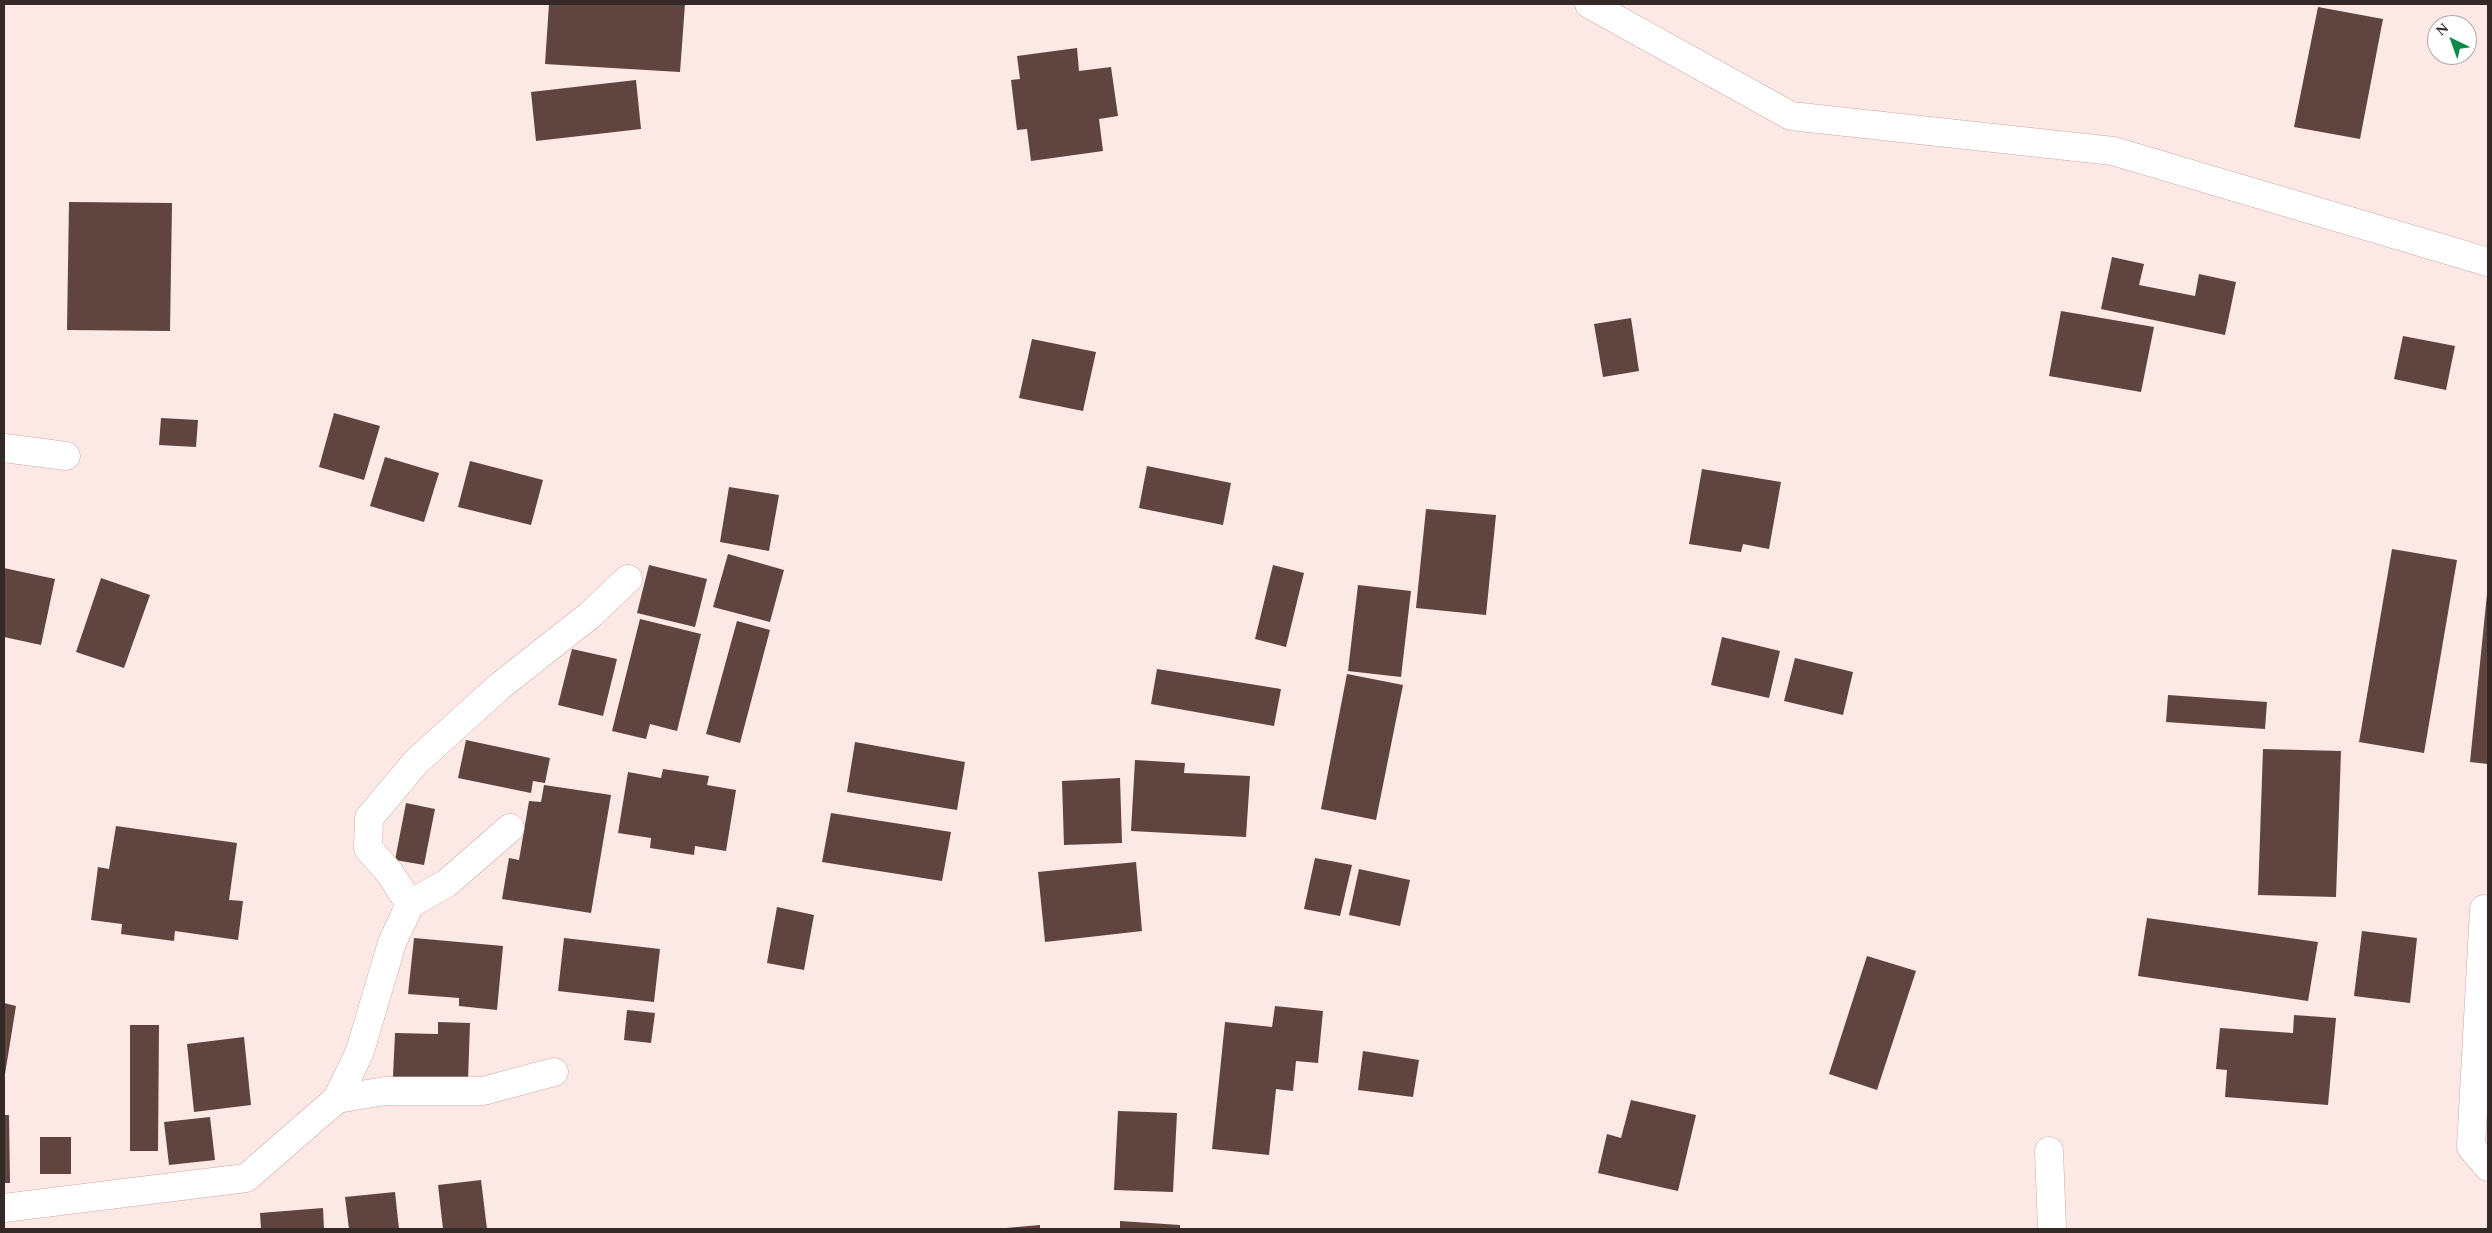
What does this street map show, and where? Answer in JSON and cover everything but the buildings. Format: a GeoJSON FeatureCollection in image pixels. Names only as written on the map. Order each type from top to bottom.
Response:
{"type":"FeatureCollection","features":[{"type":"Feature","properties":{"kind":"street"},"geometry":{"type":"LineString","coordinates":[[1589,4],[1791,116],[2113,151],[2488,262]]}},
{"type":"Feature","properties":{"kind":"street"},"geometry":{"type":"LineString","coordinates":[[4,448],[66,456]]}},
{"type":"Feature","properties":{"kind":"street"},"geometry":{"type":"LineString","coordinates":[[410,904],[389,872],[368,848],[369,818],[388,793],[423,756],[500,686],[590,615],[628,579]]}},
{"type":"Feature","properties":{"kind":"street"},"geometry":{"type":"LineString","coordinates":[[4,1208],[246,1178],[337,1099],[360,1051],[392,943],[410,904],[447,882],[510,828]]}},
{"type":"Feature","properties":{"kind":"street"},"geometry":{"type":"LineString","coordinates":[[2484,909],[2471,1147],[2488,1167]]}},
{"type":"Feature","properties":{"kind":"street"},"geometry":{"type":"LineString","coordinates":[[337,1099],[385,1091],[483,1091],[554,1072]]}},
{"type":"Feature","properties":{"kind":"street"},"geometry":{"type":"LineString","coordinates":[[2049,1151],[2052,1229]]}}]}
